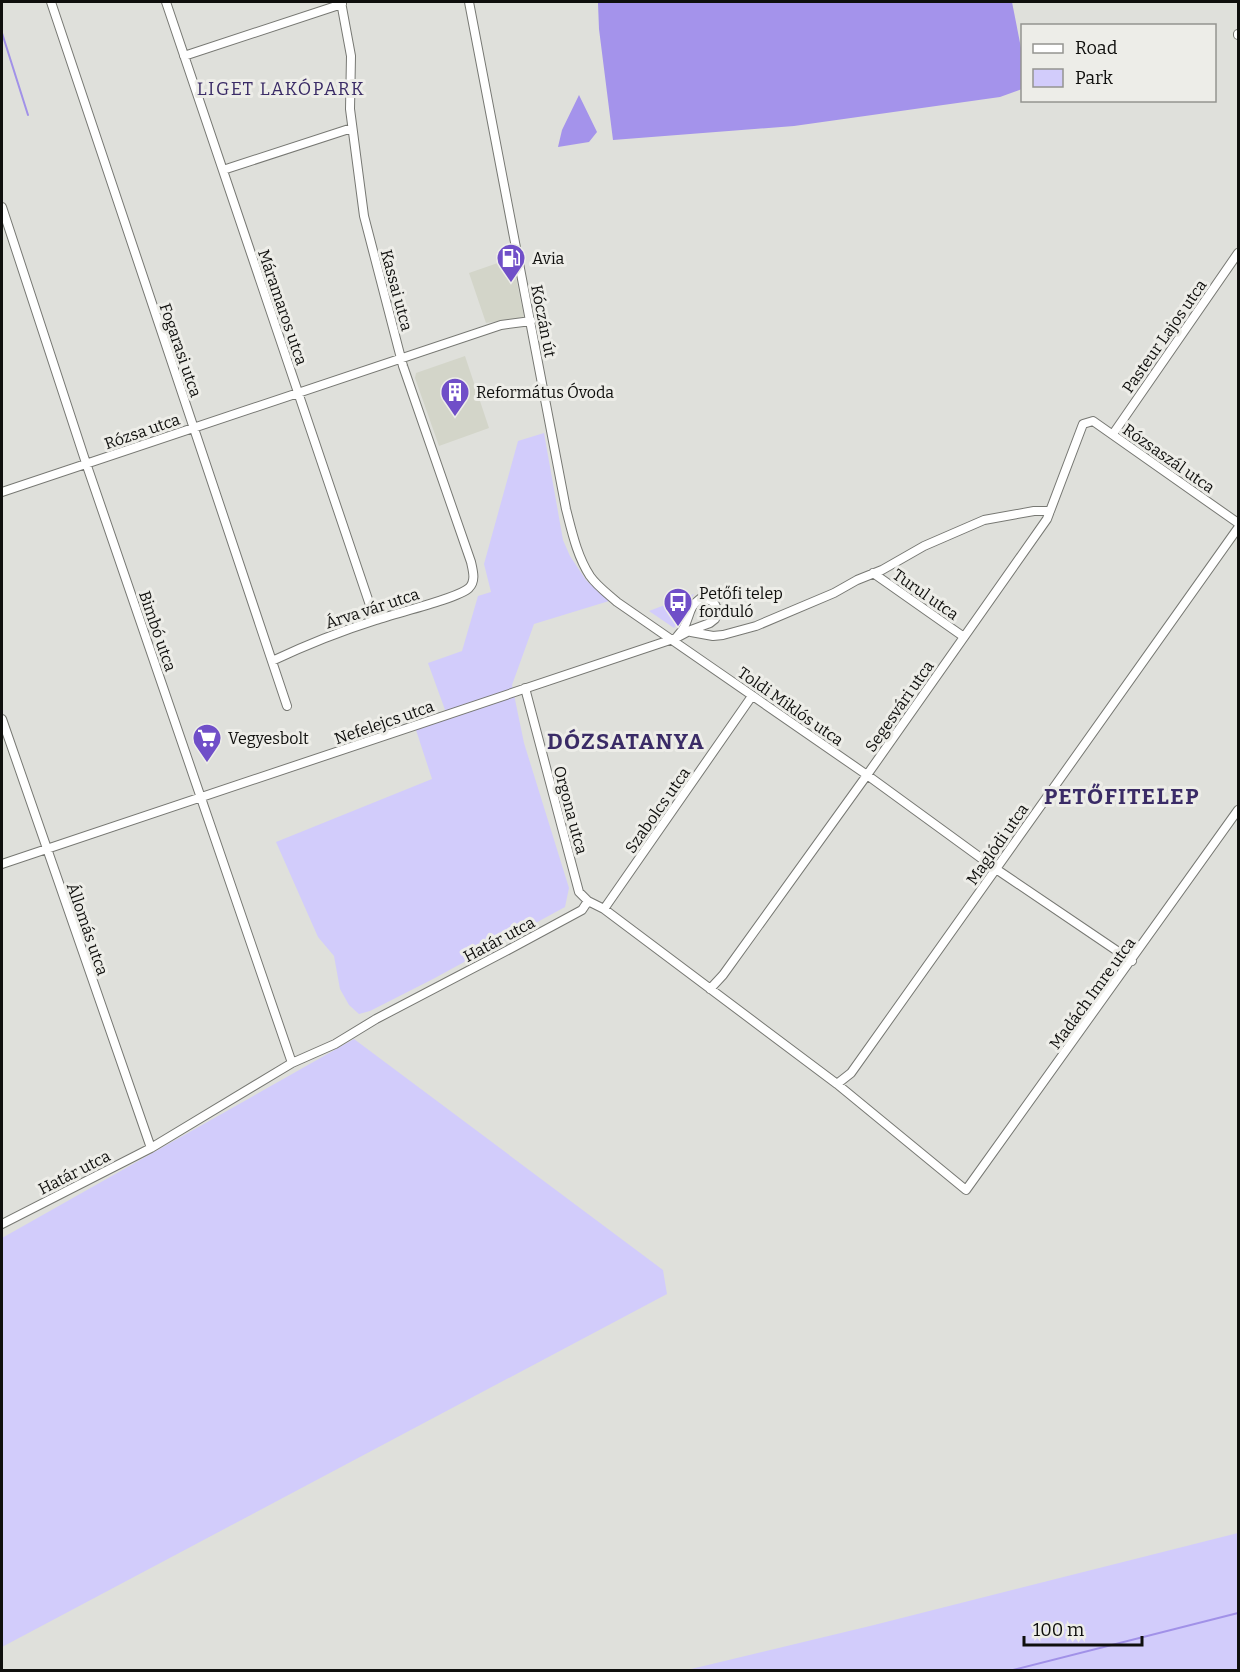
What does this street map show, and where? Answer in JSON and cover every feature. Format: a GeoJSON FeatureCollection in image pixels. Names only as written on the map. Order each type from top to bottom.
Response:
{"type":"FeatureCollection","features":[{"type":"Feature","properties":{"kind":"street","name":"Fogarasi utca"},"geometry":{"type":"LineString","coordinates":[[51,2],[287,706]]}},
{"type":"Feature","properties":{"kind":"street","name":"Máramaros utca"},"geometry":{"type":"LineString","coordinates":[[166,2],[375,620]]}},
{"type":"Feature","properties":{"kind":"street","name":"Kóczán út"},"geometry":{"type":"LineString","coordinates":[[469,2],[566,509],[579,554],[591,577],[617,602],[674,638]]}},
{"type":"Feature","properties":{"kind":"street"},"geometry":{"type":"LineString","coordinates":[[184,56],[341,3]]}},
{"type":"Feature","properties":{"kind":"street","name":"Kassai utca"},"geometry":{"type":"LineString","coordinates":[[341,3],[351,56],[350,110],[364,216],[402,360],[474,576]]}},
{"type":"Feature","properties":{"kind":"street"},"geometry":{"type":"LineString","coordinates":[[223,170],[352,128]]}},
{"type":"Feature","properties":{"kind":"street","name":"Bimbó utca"},"geometry":{"type":"LineString","coordinates":[[2,207],[86,463],[291,1063]]}},
{"type":"Feature","properties":{"kind":"street","name":"Pasteur Lajos utca"},"geometry":{"type":"LineString","coordinates":[[1113,434],[1239,253]]}},
{"type":"Feature","properties":{"kind":"street","name":"Rózsa utca"},"geometry":{"type":"LineString","coordinates":[[2,492],[501,325],[531,321]]}},
{"type":"Feature","properties":{"kind":"street","name":"Rózsaszál utca"},"geometry":{"type":"LineString","coordinates":[[1083,424],[1093,421],[1239,523]]}},
{"type":"Feature","properties":{"kind":"street","name":"Segesvári utca"},"geometry":{"type":"LineString","coordinates":[[710,989],[723,975],[867,775],[1047,519],[1083,424]]}},
{"type":"Feature","properties":{"kind":"street"},"geometry":{"type":"LineString","coordinates":[[686,633],[723,635],[756,626],[834,593],[924,546],[984,520],[1034,511],[1050,511]]}},
{"type":"Feature","properties":{"kind":"street","name":"Maglódi utca"},"geometry":{"type":"LineString","coordinates":[[837,1084],[851,1073],[1239,528]]}},
{"type":"Feature","properties":{"kind":"street","name":"Turul utca"},"geometry":{"type":"LineString","coordinates":[[873,573],[964,637]]}},
{"type":"Feature","properties":{"kind":"street","name":"Árva vár utca"},"geometry":{"type":"LineString","coordinates":[[272,661],[375,620],[466,591],[472,585],[474,576]]}},
{"type":"Feature","properties":{"kind":"street","name":"Nefelejcs utca"},"geometry":{"type":"LineString","coordinates":[[2,864],[674,638],[715,619],[717,608],[714,603],[709,599],[701,598],[691,606],[683,629],[674,638]]}},
{"type":"Feature","properties":{"kind":"street","name":"Toldi Miklós utca"},"geometry":{"type":"LineString","coordinates":[[674,638],[996,869],[1132,961]]}},
{"type":"Feature","properties":{"kind":"street","name":"Orgona utca"},"geometry":{"type":"LineString","coordinates":[[525,688],[579,892],[588,901]]}},
{"type":"Feature","properties":{"kind":"street","name":"Szabolcs utca"},"geometry":{"type":"LineString","coordinates":[[604,909],[752,696]]}},
{"type":"Feature","properties":{"kind":"street","name":"Állomás utca"},"geometry":{"type":"LineString","coordinates":[[2,719],[150,1148]]}},
{"type":"Feature","properties":{"kind":"street","name":"Madách Imre utca"},"geometry":{"type":"LineString","coordinates":[[837,1084],[966,1190],[1239,810]]}},
{"type":"Feature","properties":{"kind":"street"},"geometry":{"type":"LineString","coordinates":[[588,901],[604,909],[837,1084]]}},
{"type":"Feature","properties":{"kind":"street","name":"Határ utca"},"geometry":{"type":"LineString","coordinates":[[2,1223],[150,1148],[291,1063],[334,1044],[376,1019],[582,910],[588,901]]}},
{"type":"Feature","properties":{"kind":"shaded area"},"geometry":{"type":"Polygon","coordinates":[[[1012,2],[1021,48],[1021,89],[1000,97],[794,126],[613,140],[599,29],[598,3],[1012,2]]]}},
{"type":"Feature","properties":{"kind":"shaded area"},"geometry":{"type":"Polygon","coordinates":[[[579,95],[597,132],[589,142],[558,147],[562,130],[579,95]]]}},
{"type":"Feature","properties":{"kind":"shaded area"},"geometry":{"type":"Polygon","coordinates":[[[512,258],[524,317],[486,323],[469,273],[512,258]]]}},
{"type":"Feature","properties":{"kind":"shaded area"},"geometry":{"type":"Polygon","coordinates":[[[465,356],[489,428],[439,446],[415,378],[416,373],[465,356]]]}},
{"type":"Feature","properties":{"kind":"green space"},"geometry":{"type":"Polygon","coordinates":[[[544,433],[563,540],[570,556],[586,580],[609,601],[534,624],[512,685],[524,743],[569,888],[565,907],[433,979],[370,1011],[359,1014],[349,1005],[340,989],[334,956],[318,937],[276,842],[432,779],[416,730],[448,718],[428,663],[462,651],[478,596],[491,592],[484,564],[518,441],[544,433]]]}},
{"type":"Feature","properties":{"kind":"green space"},"geometry":{"type":"Polygon","coordinates":[[[694,594],[674,628],[649,611],[694,594]]]}},
{"type":"Feature","properties":{"kind":"green space"},"geometry":{"type":"Polygon","coordinates":[[[354,1039],[663,1270],[667,1294],[2,1647],[2,1238],[354,1039]]]}},
{"type":"Feature","properties":{"kind":"green space"},"geometry":{"type":"Polygon","coordinates":[[[1238,1533],[1238,1670],[687,1670],[874,1625],[1238,1533]]]}},
{"type":"Feature","properties":{"kind":"waterway"},"geometry":{"type":"LineString","coordinates":[[2,33],[28,115]]}},
{"type":"Feature","properties":{"kind":"waterway"},"geometry":{"type":"LineString","coordinates":[[1013,1670],[1238,1613]]}},
{"type":"Feature","properties":{"kind":"place","name":"Avia"},"geometry":{"type":"Point","coordinates":[511,284]}},
{"type":"Feature","properties":{"kind":"place","name":"Református Óvoda"},"geometry":{"type":"Point","coordinates":[455,418]}},
{"type":"Feature","properties":{"kind":"place","name":"Petőfi telep forduló"},"geometry":{"type":"Point","coordinates":[678,628]}},
{"type":"Feature","properties":{"kind":"place","name":"Vegyesbolt"},"geometry":{"type":"Point","coordinates":[207,764]}},
{"type":"Feature","properties":{"kind":"district","name":"LIGET LAKÓPARK"},"geometry":{"type":"Point","coordinates":[281,89]}},
{"type":"Feature","properties":{"kind":"district","name":"DÓZSATANYA"},"geometry":{"type":"Point","coordinates":[626,741]}},
{"type":"Feature","properties":{"kind":"district","name":"PETŐFITELEP"},"geometry":{"type":"Point","coordinates":[1122,796]}}]}
